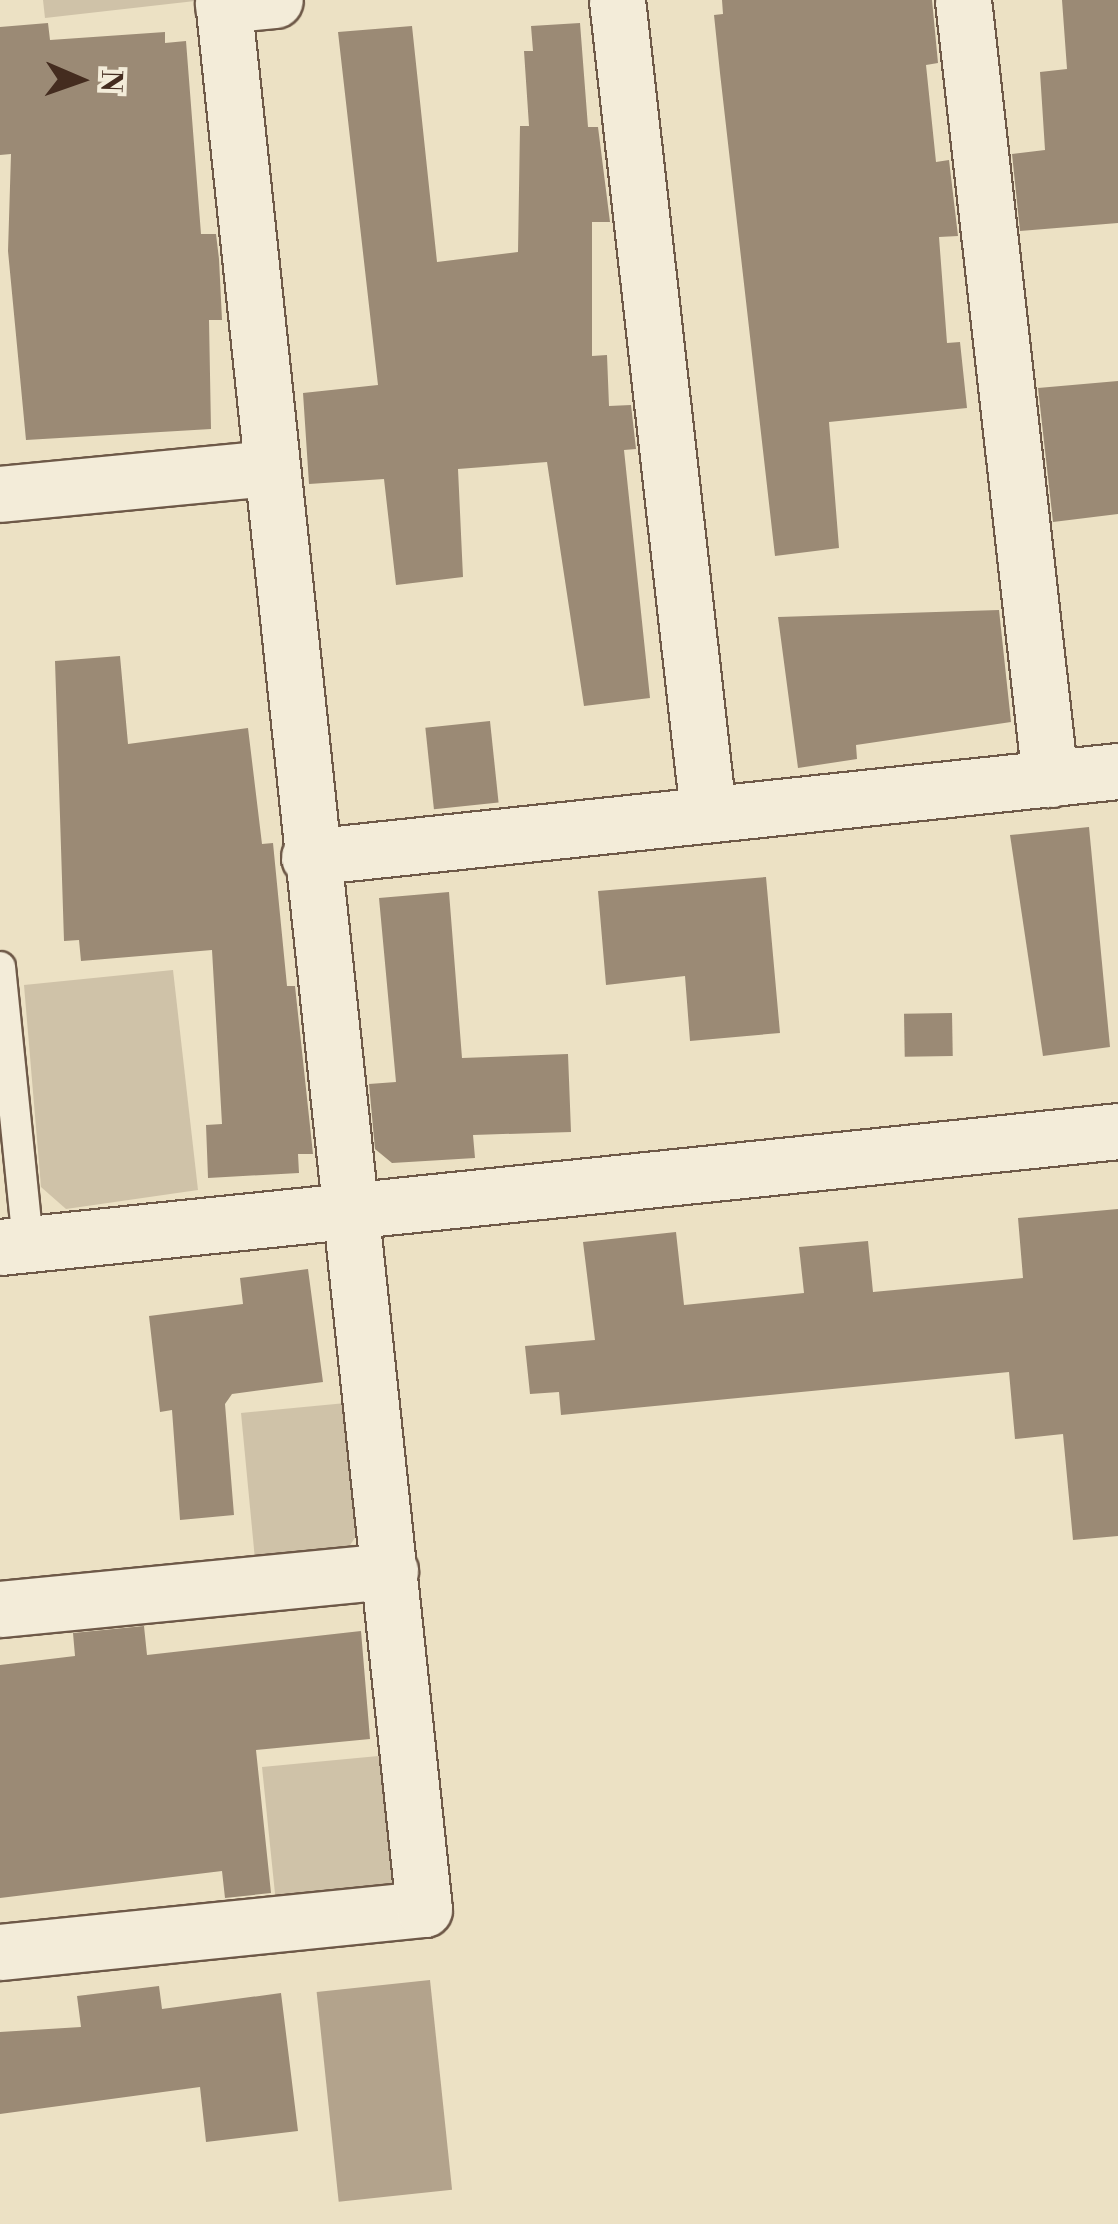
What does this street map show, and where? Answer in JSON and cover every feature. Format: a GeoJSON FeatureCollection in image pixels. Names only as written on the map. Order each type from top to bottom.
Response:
{"type":"FeatureCollection","features":[{"type":"Feature","properties":{"kind":"street"},"geometry":{"type":"LineString","coordinates":[[617,0],[708,812]]}},
{"type":"Feature","properties":{"kind":"street"},"geometry":{"type":"LineString","coordinates":[[963,0],[1050,779]]}},
{"type":"Feature","properties":{"kind":"street"},"geometry":{"type":"LineString","coordinates":[[0,1952],[424,1908],[390,1571],[346,1215],[269,468],[240,2]]}},
{"type":"Feature","properties":{"kind":"street"},"geometry":{"type":"LineString","coordinates":[[0,494],[269,468]]}},
{"type":"Feature","properties":{"kind":"street"},"geometry":{"type":"LineString","coordinates":[[309,857],[1118,771]]}},
{"type":"Feature","properties":{"kind":"street"},"geometry":{"type":"LineString","coordinates":[[14,1246],[346,1215],[1118,1131]]}},
{"type":"Feature","properties":{"kind":"street"},"geometry":{"type":"LineString","coordinates":[[0,1609],[390,1571]]}},
{"type":"Feature","properties":{"kind":"lane"},"geometry":{"type":"LineString","coordinates":[[0,967],[14,1246]]}},
{"type":"Feature","properties":{"kind":"shaded area"},"geometry":{"type":"Polygon","coordinates":[[[43,0],[195,0],[195,1],[45,18],[43,0]]]}},
{"type":"Feature","properties":{"kind":"shaded area"},"geometry":{"type":"Polygon","coordinates":[[[173,970],[198,1190],[66,1209],[41,1187],[24,985],[173,970]]]}},
{"type":"Feature","properties":{"kind":"shaded area"},"geometry":{"type":"Polygon","coordinates":[[[346,1403],[358,1533],[339,1562],[256,1570],[241,1413],[346,1403]]]}},
{"type":"Feature","properties":{"kind":"shaded area"},"geometry":{"type":"Polygon","coordinates":[[[389,1755],[400,1882],[379,1904],[277,1913],[262,1767],[389,1755]]]}},
{"type":"Feature","properties":{"kind":"shaded area"},"geometry":{"type":"Polygon","coordinates":[[[430,1980],[452,2190],[339,2202],[317,1992],[430,1980]]]}},
{"type":"Feature","properties":{"kind":"building"},"geometry":{"type":"Polygon","coordinates":[[[722,0],[932,0],[938,63],[926,65],[936,162],[949,160],[958,236],[939,237],[947,343],[960,342],[967,408],[829,422],[839,548],[775,556],[714,15],[723,14],[722,0]]]}},
{"type":"Feature","properties":{"kind":"building"},"geometry":{"type":"Polygon","coordinates":[[[1062,0],[1118,0],[1118,223],[1020,231],[1012,154],[1045,150],[1040,72],[1067,69],[1062,0]]]}},
{"type":"Feature","properties":{"kind":"building"},"geometry":{"type":"Polygon","coordinates":[[[48,23],[50,40],[165,32],[165,43],[186,41],[201,234],[216,234],[219,259],[222,320],[209,320],[211,429],[26,440],[8,251],[11,154],[0,155],[0,27],[48,23]]]}},
{"type":"Feature","properties":{"kind":"building"},"geometry":{"type":"Polygon","coordinates":[[[580,23],[588,127],[598,127],[610,222],[592,222],[592,356],[607,355],[609,406],[631,405],[636,449],[624,450],[650,698],[584,706],[547,462],[458,469],[463,577],[396,585],[384,479],[309,484],[303,393],[378,385],[338,32],[412,26],[437,262],[518,252],[520,126],[529,126],[524,51],[533,51],[531,26],[580,23]]]}},
{"type":"Feature","properties":{"kind":"building"},"geometry":{"type":"Polygon","coordinates":[[[1118,381],[1118,514],[1053,522],[1038,388],[1118,381]]]}},
{"type":"Feature","properties":{"kind":"building"},"geometry":{"type":"Polygon","coordinates":[[[999,610],[1011,722],[856,745],[857,759],[798,768],[778,617],[999,610]]]}},
{"type":"Feature","properties":{"kind":"building"},"geometry":{"type":"Polygon","coordinates":[[[120,656],[128,744],[248,728],[262,844],[273,843],[287,986],[295,986],[313,1154],[298,1154],[299,1173],[208,1178],[206,1125],[222,1124],[212,950],[81,961],[79,940],[64,941],[55,661],[120,656]]]}},
{"type":"Feature","properties":{"kind":"building"},"geometry":{"type":"Polygon","coordinates":[[[490,721],[499,803],[434,809],[425,728],[490,721]]]}},
{"type":"Feature","properties":{"kind":"building"},"geometry":{"type":"Polygon","coordinates":[[[1089,827],[1110,1047],[1043,1056],[1010,835],[1089,827]]]}},
{"type":"Feature","properties":{"kind":"building"},"geometry":{"type":"Polygon","coordinates":[[[766,877],[780,1033],[690,1041],[685,976],[606,985],[598,891],[766,877]]]}},
{"type":"Feature","properties":{"kind":"building"},"geometry":{"type":"Polygon","coordinates":[[[449,892],[462,1058],[568,1054],[571,1132],[473,1135],[475,1158],[392,1163],[375,1149],[369,1084],[396,1082],[379,898],[449,892]]]}},
{"type":"Feature","properties":{"kind":"building"},"geometry":{"type":"Polygon","coordinates":[[[952,1013],[953,1056],[905,1057],[904,1014],[952,1013]]]}},
{"type":"Feature","properties":{"kind":"building"},"geometry":{"type":"Polygon","coordinates":[[[1118,1209],[1118,1536],[1073,1540],[1063,1434],[1015,1439],[1009,1372],[561,1415],[559,1392],[530,1394],[525,1346],[595,1340],[583,1242],[676,1232],[684,1305],[804,1293],[799,1247],[868,1241],[873,1292],[1023,1278],[1018,1218],[1118,1209]]]}},
{"type":"Feature","properties":{"kind":"building"},"geometry":{"type":"Polygon","coordinates":[[[308,1269],[323,1382],[232,1394],[225,1404],[234,1515],[180,1520],[172,1410],[160,1412],[149,1316],[243,1304],[240,1278],[308,1269]]]}},
{"type":"Feature","properties":{"kind":"building"},"geometry":{"type":"Polygon","coordinates":[[[144,1626],[147,1655],[361,1631],[370,1739],[256,1750],[271,1893],[225,1898],[222,1871],[0,1898],[0,1665],[75,1656],[73,1633],[144,1626]]]}},
{"type":"Feature","properties":{"kind":"building"},"geometry":{"type":"Polygon","coordinates":[[[159,1986],[162,2009],[281,1993],[298,2131],[206,2142],[200,2087],[0,2114],[0,2032],[81,2027],[77,1996],[159,1986]]]}}]}
